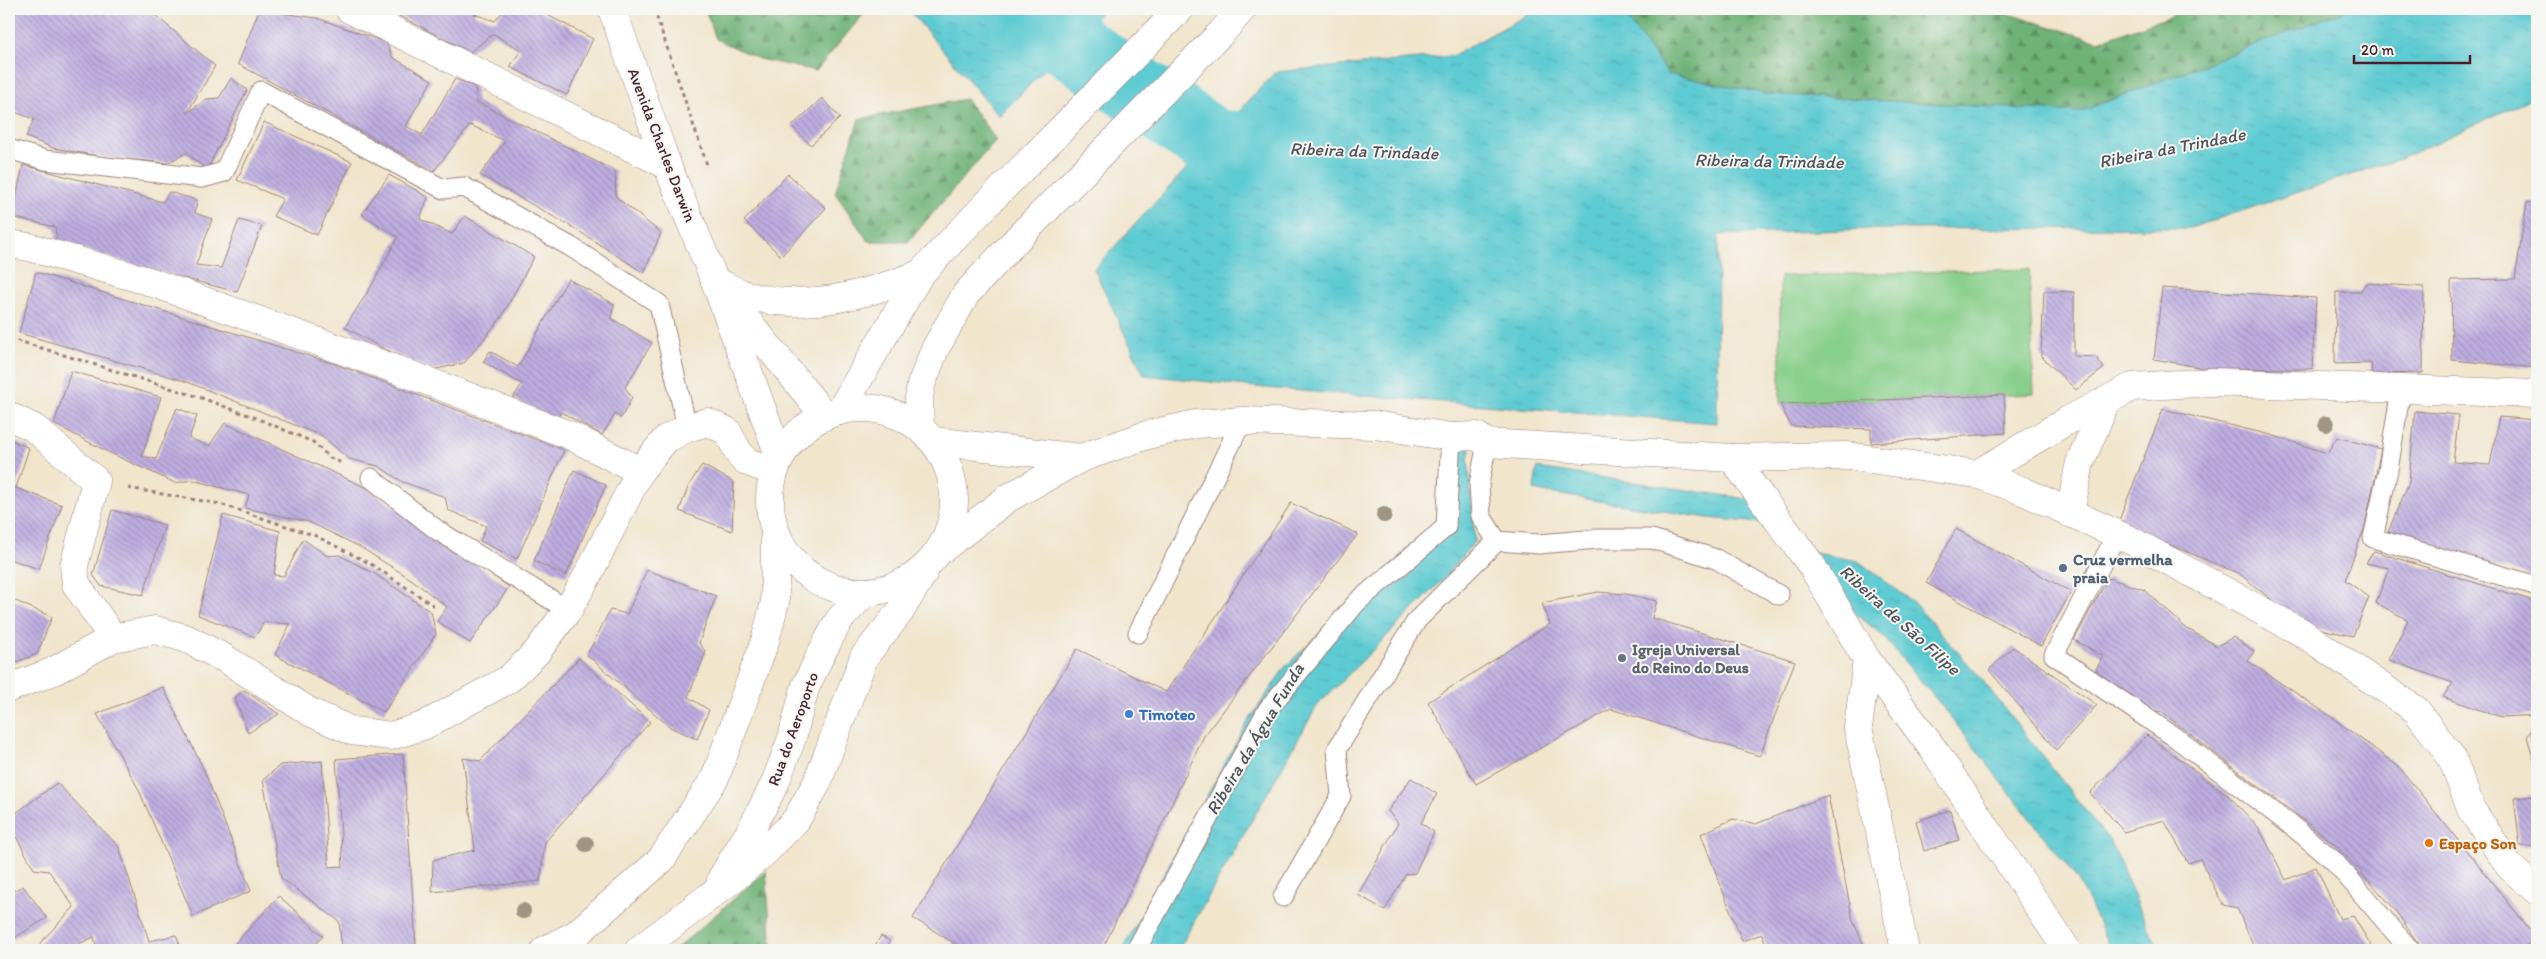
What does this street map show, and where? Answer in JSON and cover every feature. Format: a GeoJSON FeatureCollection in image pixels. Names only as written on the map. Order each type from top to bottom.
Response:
{"type":"FeatureCollection","features":[{"type":"Feature","properties":{"kind":"street"},"geometry":{"type":"LineString","coordinates":[[349,9],[667,165]]}},
{"type":"Feature","properties":{"kind":"street","name":"Avenida Charles Darwin"},"geometry":{"type":"LineString","coordinates":[[612,9],[667,165],[715,281]]}},
{"type":"Feature","properties":{"kind":"street"},"geometry":{"type":"LineString","coordinates":[[832,414],[920,274],[1180,9]]}},
{"type":"Feature","properties":{"kind":"street"},"geometry":{"type":"LineString","coordinates":[[926,435],[919,398],[921,385],[939,342],[966,294],[1021,235],[1222,32],[1242,9]]}},
{"type":"Feature","properties":{"kind":"street"},"geometry":{"type":"LineString","coordinates":[[9,244],[29,247],[148,282],[406,373],[569,435],[640,471]]}},
{"type":"Feature","properties":{"kind":"street"},"geometry":{"type":"LineString","coordinates":[[715,281],[743,294],[766,299],[811,301],[857,295],[920,274]]}},
{"type":"Feature","properties":{"kind":"street"},"geometry":{"type":"LineString","coordinates":[[715,281],[777,465]]}},
{"type":"Feature","properties":{"kind":"street"},"geometry":{"type":"LineString","coordinates":[[715,281],[832,414]]}},
{"type":"Feature","properties":{"kind":"street"},"geometry":{"type":"LineString","coordinates":[[1977,474],[2065,422],[2132,387],[2212,382],[2537,394]]}},
{"type":"Feature","properties":{"kind":"street"},"geometry":{"type":"LineString","coordinates":[[2070,513],[2080,462],[2107,400]]}},
{"type":"Feature","properties":{"kind":"street"},"geometry":{"type":"LineString","coordinates":[[544,950],[575,934],[660,860],[715,778],[765,641],[775,602],[774,530],[770,510],[777,465],[792,441],[807,426],[832,414],[867,408],[896,414],[926,435],[948,467],[954,496],[950,526],[933,558],[899,613],[864,657],[817,783],[796,820],[766,851],[712,895],[639,950]]}},
{"type":"Feature","properties":{"kind":"street"},"geometry":{"type":"LineString","coordinates":[[9,416],[34,428],[96,481],[74,566],[76,584],[113,638]]}},
{"type":"Feature","properties":{"kind":"street"},"geometry":{"type":"LineString","coordinates":[[774,530],[784,551],[800,569],[819,582],[841,590],[864,593],[900,584],[1008,498],[1081,458],[1157,433],[1196,424],[1242,421],[1375,425],[1471,438],[1732,458],[1848,456],[1977,474],[2024,491],[2117,534],[2301,632],[2416,710],[2452,758],[2471,809],[2509,866],[2537,891]]}},
{"type":"Feature","properties":{"kind":"street"},"geometry":{"type":"LineString","coordinates":[[9,688],[52,672],[113,638],[154,630],[185,638],[224,658],[310,712],[352,731],[391,736],[423,726],[509,679],[536,653],[568,610],[589,573],[640,471],[666,439],[687,428],[707,422],[727,431],[741,457],[748,462],[777,465]]}},
{"type":"Feature","properties":{"kind":"street"},"geometry":{"type":"LineString","coordinates":[[926,435],[1081,458]]}},
{"type":"Feature","properties":{"kind":"street"},"geometry":{"type":"LineString","coordinates":[[1732,458],[1812,566],[1867,660],[1936,753],[2067,950]]}},
{"type":"Feature","properties":{"kind":"street","name":"Rua do Aeroporto"},"geometry":{"type":"LineString","coordinates":[[712,895],[752,828],[775,783],[792,738],[804,688],[820,656],[839,620],[864,593]]}},
{"type":"Feature","properties":{"kind":"street"},"geometry":{"type":"LineString","coordinates":[[1867,660],[1858,728],[1905,950]]}},
{"type":"Feature","properties":{"kind":"lane"},"geometry":{"type":"LineString","coordinates":[[9,149],[45,160],[202,178],[224,172],[262,91],[443,189],[464,186],[571,247],[659,304],[687,428]]}},
{"type":"Feature","properties":{"kind":"lane"},"geometry":{"type":"LineString","coordinates":[[2401,389],[2388,470],[2373,538],[2537,586]]}},
{"type":"Feature","properties":{"kind":"lane"},"geometry":{"type":"LineString","coordinates":[[1138,634],[1242,421]]}},
{"type":"Feature","properties":{"kind":"lane"},"geometry":{"type":"LineString","coordinates":[[1471,438],[1479,484],[1481,516],[1497,541]]}},
{"type":"Feature","properties":{"kind":"lane"},"geometry":{"type":"LineString","coordinates":[[1136,950],[1268,708],[1357,602],[1446,527],[1471,438]]}},
{"type":"Feature","properties":{"kind":"lane"},"geometry":{"type":"LineString","coordinates":[[371,478],[437,530],[568,610]]}},
{"type":"Feature","properties":{"kind":"lane"},"geometry":{"type":"LineString","coordinates":[[2117,534],[2054,655],[2176,738],[2334,861],[2410,950]]}},
{"type":"Feature","properties":{"kind":"lane"},"geometry":{"type":"LineString","coordinates":[[1283,898],[1341,796],[1337,749],[1417,620],[1497,541],[1539,544],[1598,539],[1652,539],[1716,560],[1779,595]]}},
{"type":"Feature","properties":{"kind":"path"},"geometry":{"type":"LineString","coordinates":[[654,9],[708,167]]}},
{"type":"Feature","properties":{"kind":"path"},"geometry":{"type":"LineString","coordinates":[[9,338],[199,397],[256,418],[313,442],[330,458],[371,478]]}},
{"type":"Feature","properties":{"kind":"path"},"geometry":{"type":"LineString","coordinates":[[96,481],[220,504],[316,536],[369,563],[436,607]]}},
{"type":"Feature","properties":{"kind":"green space"},"geometry":{"type":"Polygon","coordinates":[[[705,9],[867,10],[816,71],[759,59],[716,39],[705,9]]]}},
{"type":"Feature","properties":{"kind":"green space"},"geometry":{"type":"Polygon","coordinates":[[[1620,9],[1992,9],[2098,41],[2192,9],[2349,9],[2079,112],[1767,94],[1668,74],[1620,9]]]}},
{"type":"Feature","properties":{"kind":"green space"},"geometry":{"type":"Polygon","coordinates":[[[966,99],[996,140],[908,242],[868,241],[835,193],[859,119],[966,99]]]}},
{"type":"Feature","properties":{"kind":"green space"},"geometry":{"type":"Polygon","coordinates":[[[2029,269],[2034,394],[1780,404],[1780,276],[2029,269]]]}},
{"type":"Feature","properties":{"kind":"green space"},"geometry":{"type":"Polygon","coordinates":[[[766,871],[772,950],[675,950],[766,871]]]}},
{"type":"Feature","properties":{"kind":"water"},"geometry":{"type":"Polygon","coordinates":[[[908,9],[1104,9],[999,116],[908,9]]]}},
{"type":"Feature","properties":{"kind":"water"},"geometry":{"type":"Polygon","coordinates":[[[1538,9],[1620,9],[1668,74],[1767,94],[2079,112],[2349,9],[2537,9],[2537,96],[2402,158],[2190,228],[1868,229],[1718,235],[1717,423],[1276,389],[1144,375],[1094,269],[1275,72],[1452,56],[1538,9]]]}},
{"type":"Feature","properties":{"kind":"water","name":"Ribeira da Água Funda"},"geometry":{"type":"Polygon","coordinates":[[[1456,425],[1475,426],[1468,459],[1475,541],[1441,582],[1317,706],[1178,950],[1122,950],[1246,725],[1285,667],[1432,526],[1446,503],[1456,425]]]}},
{"type":"Feature","properties":{"kind":"water","name":"Ribeira de São Filipe"},"geometry":{"type":"Polygon","coordinates":[[[1537,468],[1755,500],[1815,553],[1858,561],[1913,602],[1979,676],[2112,844],[2150,933],[2161,950],[2111,950],[2078,880],[1942,706],[1882,635],[1845,605],[1804,577],[1759,523],[1708,518],[1534,490],[1537,468]]]}},
{"type":"Feature","properties":{"kind":"building"},"geometry":{"type":"Polygon","coordinates":[[[9,9],[148,9],[215,66],[187,113],[207,99],[219,98],[231,78],[247,90],[207,170],[186,153],[167,163],[104,157],[53,148],[26,137],[34,119],[9,110],[9,9]]]}},
{"type":"Feature","properties":{"kind":"building"},"geometry":{"type":"Polygon","coordinates":[[[386,9],[477,9],[474,14],[495,21],[505,9],[536,9],[593,39],[567,95],[510,67],[521,50],[493,34],[470,52],[386,9]]]}},
{"type":"Feature","properties":{"kind":"building"},"geometry":{"type":"Polygon","coordinates":[[[259,10],[317,18],[387,43],[392,57],[432,80],[406,126],[422,135],[455,79],[475,87],[477,102],[615,171],[616,197],[661,233],[644,273],[577,230],[480,175],[505,141],[470,125],[434,171],[238,64],[259,10]]]}},
{"type":"Feature","properties":{"kind":"building"},"geometry":{"type":"Polygon","coordinates":[[[822,98],[840,118],[811,145],[792,126],[822,98]]]}},
{"type":"Feature","properties":{"kind":"building"},"geometry":{"type":"Polygon","coordinates":[[[264,122],[352,162],[317,235],[273,216],[283,199],[237,180],[264,122]]]}},
{"type":"Feature","properties":{"kind":"building"},"geometry":{"type":"Polygon","coordinates":[[[23,165],[163,202],[169,192],[197,200],[195,213],[212,219],[196,265],[221,268],[239,220],[262,226],[237,292],[149,269],[57,241],[55,227],[12,217],[23,165]]]}},
{"type":"Feature","properties":{"kind":"building"},"geometry":{"type":"Polygon","coordinates":[[[788,174],[826,208],[781,256],[744,221],[788,174]]]}},
{"type":"Feature","properties":{"kind":"building"},"geometry":{"type":"Polygon","coordinates":[[[389,175],[428,197],[420,219],[452,234],[465,216],[534,257],[501,318],[464,363],[432,370],[378,346],[345,327],[372,285],[398,237],[362,214],[389,175]]]}},
{"type":"Feature","properties":{"kind":"building"},"geometry":{"type":"Polygon","coordinates":[[[2527,202],[2537,203],[2537,368],[2452,360],[2451,280],[2515,279],[2527,202]]]}},
{"type":"Feature","properties":{"kind":"building"},"geometry":{"type":"Polygon","coordinates":[[[36,272],[335,364],[564,450],[517,559],[480,541],[486,526],[448,510],[445,497],[403,482],[378,466],[349,459],[322,436],[185,381],[19,333],[36,272]]]}},
{"type":"Feature","properties":{"kind":"building"},"geometry":{"type":"Polygon","coordinates":[[[568,279],[614,304],[611,318],[652,343],[625,387],[632,398],[621,418],[615,414],[602,435],[561,412],[555,422],[513,398],[522,384],[483,362],[490,351],[518,367],[568,279]]]}},
{"type":"Feature","properties":{"kind":"building"},"geometry":{"type":"Polygon","coordinates":[[[2366,283],[2424,287],[2423,373],[2372,374],[2371,363],[2335,364],[2336,292],[2360,292],[2366,283]]]}},
{"type":"Feature","properties":{"kind":"building"},"geometry":{"type":"Polygon","coordinates":[[[2162,288],[2316,298],[2312,369],[2204,368],[2154,359],[2162,288]]]}},
{"type":"Feature","properties":{"kind":"building"},"geometry":{"type":"Polygon","coordinates":[[[2044,291],[2074,292],[2074,356],[2096,357],[2104,368],[2076,390],[2041,356],[2044,291]]]}},
{"type":"Feature","properties":{"kind":"building"},"geometry":{"type":"Polygon","coordinates":[[[71,371],[161,397],[142,456],[156,459],[177,408],[197,416],[189,438],[209,446],[225,423],[367,488],[509,587],[470,643],[437,621],[447,607],[411,579],[360,547],[309,522],[245,508],[249,495],[192,480],[175,483],[108,452],[54,424],[71,371]]]}},
{"type":"Feature","properties":{"kind":"building"},"geometry":{"type":"Polygon","coordinates":[[[2004,395],[2006,433],[1871,443],[1871,429],[1791,426],[1780,404],[2004,395]]]}},
{"type":"Feature","properties":{"kind":"building"},"geometry":{"type":"Polygon","coordinates":[[[2163,409],[2271,435],[2327,453],[2337,437],[2381,449],[2365,526],[2345,580],[2369,597],[2353,636],[2316,628],[2285,611],[2240,574],[2118,523],[2163,409]]]}},
{"type":"Feature","properties":{"kind":"building"},"geometry":{"type":"Polygon","coordinates":[[[2415,411],[2459,415],[2453,462],[2490,465],[2499,417],[2537,420],[2537,578],[2388,532],[2409,482],[2415,411]]]}},
{"type":"Feature","properties":{"kind":"building"},"geometry":{"type":"Polygon","coordinates":[[[9,439],[29,448],[16,488],[62,505],[39,569],[9,559],[9,439]]]}},
{"type":"Feature","properties":{"kind":"building"},"geometry":{"type":"Polygon","coordinates":[[[702,465],[734,482],[732,531],[679,511],[689,485],[702,465]]]}},
{"type":"Feature","properties":{"kind":"building"},"geometry":{"type":"Polygon","coordinates":[[[574,470],[606,485],[566,576],[534,561],[574,470]]]}},
{"type":"Feature","properties":{"kind":"building","name":"Timoteo"},"geometry":{"type":"Polygon","coordinates":[[[1291,503],[1358,534],[1204,736],[1102,950],[948,950],[954,943],[913,918],[1077,649],[1166,692],[1291,503]]]}},
{"type":"Feature","properties":{"kind":"building"},"geometry":{"type":"Polygon","coordinates":[[[112,510],[165,525],[143,595],[101,586],[93,575],[112,510]]]}},
{"type":"Feature","properties":{"kind":"building"},"geometry":{"type":"Polygon","coordinates":[[[223,515],[280,531],[274,575],[284,576],[303,539],[327,556],[339,555],[375,574],[431,612],[436,634],[384,712],[275,655],[290,624],[264,622],[255,637],[198,615],[223,515]]]}},
{"type":"Feature","properties":{"kind":"building"},"geometry":{"type":"Polygon","coordinates":[[[1956,529],[2071,592],[2041,646],[1926,583],[1956,529]]]}},
{"type":"Feature","properties":{"kind":"building"},"geometry":{"type":"Polygon","coordinates":[[[2374,551],[2537,602],[2537,715],[2501,717],[2443,697],[2453,683],[2389,660],[2408,620],[2376,603],[2389,568],[2366,563],[2374,551]]]}},
{"type":"Feature","properties":{"kind":"building"},"geometry":{"type":"Polygon","coordinates":[[[647,570],[716,596],[699,643],[706,652],[688,697],[709,710],[697,739],[670,727],[587,655],[610,610],[627,614],[647,570]]]}},
{"type":"Feature","properties":{"kind":"building"},"geometry":{"type":"Polygon","coordinates":[[[2108,578],[2145,590],[2186,628],[2217,646],[2233,637],[2254,651],[2248,661],[2330,716],[2399,767],[2536,937],[2521,950],[2423,950],[2392,906],[2336,845],[2161,712],[2146,708],[2094,674],[2103,656],[2074,640],[2108,578]]]}},
{"type":"Feature","properties":{"kind":"building","name":"Igreja Universal do Reino do Deus"},"geometry":{"type":"Polygon","coordinates":[[[1598,592],[1626,594],[1657,601],[1652,618],[1795,661],[1760,756],[1611,709],[1476,784],[1428,702],[1550,624],[1542,603],[1598,592]]]}},
{"type":"Feature","properties":{"kind":"building"},"geometry":{"type":"Polygon","coordinates":[[[9,598],[52,617],[37,654],[9,665],[9,598]]]}},
{"type":"Feature","properties":{"kind":"building"},"geometry":{"type":"Polygon","coordinates":[[[2013,647],[2097,705],[2056,750],[1989,670],[2013,647]]]}},
{"type":"Feature","properties":{"kind":"building"},"geometry":{"type":"Polygon","coordinates":[[[579,658],[650,722],[545,842],[540,881],[432,892],[433,860],[475,850],[463,758],[480,761],[579,658]]]}},
{"type":"Feature","properties":{"kind":"building"},"geometry":{"type":"Polygon","coordinates":[[[163,687],[204,770],[251,891],[193,916],[138,788],[97,714],[163,687]]]}},
{"type":"Feature","properties":{"kind":"building"},"geometry":{"type":"Polygon","coordinates":[[[244,690],[279,714],[248,733],[235,698],[244,690]]]}},
{"type":"Feature","properties":{"kind":"building"},"geometry":{"type":"Polygon","coordinates":[[[2537,721],[2537,771],[2527,737],[2537,721]]]}},
{"type":"Feature","properties":{"kind":"building"},"geometry":{"type":"Polygon","coordinates":[[[2147,735],[2228,795],[2259,828],[2286,880],[2316,867],[2340,919],[2353,916],[2374,950],[2255,950],[2237,908],[2223,905],[2200,859],[2188,863],[2164,820],[2124,832],[2090,793],[2147,735]]]}},
{"type":"Feature","properties":{"kind":"building"},"geometry":{"type":"Polygon","coordinates":[[[403,754],[416,945],[342,950],[339,921],[281,878],[263,780],[280,765],[322,761],[329,867],[343,866],[336,759],[403,754]]]}},
{"type":"Feature","properties":{"kind":"building"},"geometry":{"type":"Polygon","coordinates":[[[1411,778],[1437,794],[1421,823],[1434,832],[1415,873],[1406,874],[1385,910],[1358,895],[1398,823],[1388,811],[1411,778]]]}},
{"type":"Feature","properties":{"kind":"building"},"geometry":{"type":"Polygon","coordinates":[[[57,783],[119,847],[149,941],[176,935],[182,950],[97,950],[94,937],[66,950],[42,950],[40,943],[74,907],[49,871],[34,869],[9,824],[9,818],[57,783]]]}},
{"type":"Feature","properties":{"kind":"building"},"geometry":{"type":"Polygon","coordinates":[[[1828,795],[1853,921],[1866,950],[1768,950],[1762,934],[1742,941],[1701,834],[1733,819],[1756,824],[1828,795]]]}},
{"type":"Feature","properties":{"kind":"building"},"geometry":{"type":"Polygon","coordinates":[[[2537,796],[2537,846],[2520,846],[2514,798],[2537,796]]]}},
{"type":"Feature","properties":{"kind":"building"},"geometry":{"type":"Polygon","coordinates":[[[1950,810],[1959,840],[1924,851],[1916,821],[1950,810]]]}},
{"type":"Feature","properties":{"kind":"building"},"geometry":{"type":"Polygon","coordinates":[[[23,886],[47,918],[9,941],[9,893],[23,886]]]}},
{"type":"Feature","properties":{"kind":"building"},"geometry":{"type":"Polygon","coordinates":[[[279,896],[323,936],[310,950],[229,950],[279,896]]]}},
{"type":"Feature","properties":{"kind":"building"},"geometry":{"type":"Polygon","coordinates":[[[881,936],[890,941],[885,950],[872,950],[881,936]]]}},
{"type":"Feature","properties":{"kind":"waterway","name":"Ribeira da Trindade"},"geometry":{"type":"LineString","coordinates":[[1021,9],[1215,145],[1305,149]]}},
{"type":"Feature","properties":{"kind":"place","name":"Cruz vermelha praia"},"geometry":{"type":"Point","coordinates":[2063,568]}},
{"type":"Feature","properties":{"kind":"place","name":"Igreja Universal do Reino do Deus"},"geometry":{"type":"Point","coordinates":[1622,658]}},
{"type":"Feature","properties":{"kind":"place","name":"Timoteo"},"geometry":{"type":"Point","coordinates":[1129,714]}},
{"type":"Feature","properties":{"kind":"place","name":"Espaço Son"},"geometry":{"type":"Point","coordinates":[2429,843]}}]}
